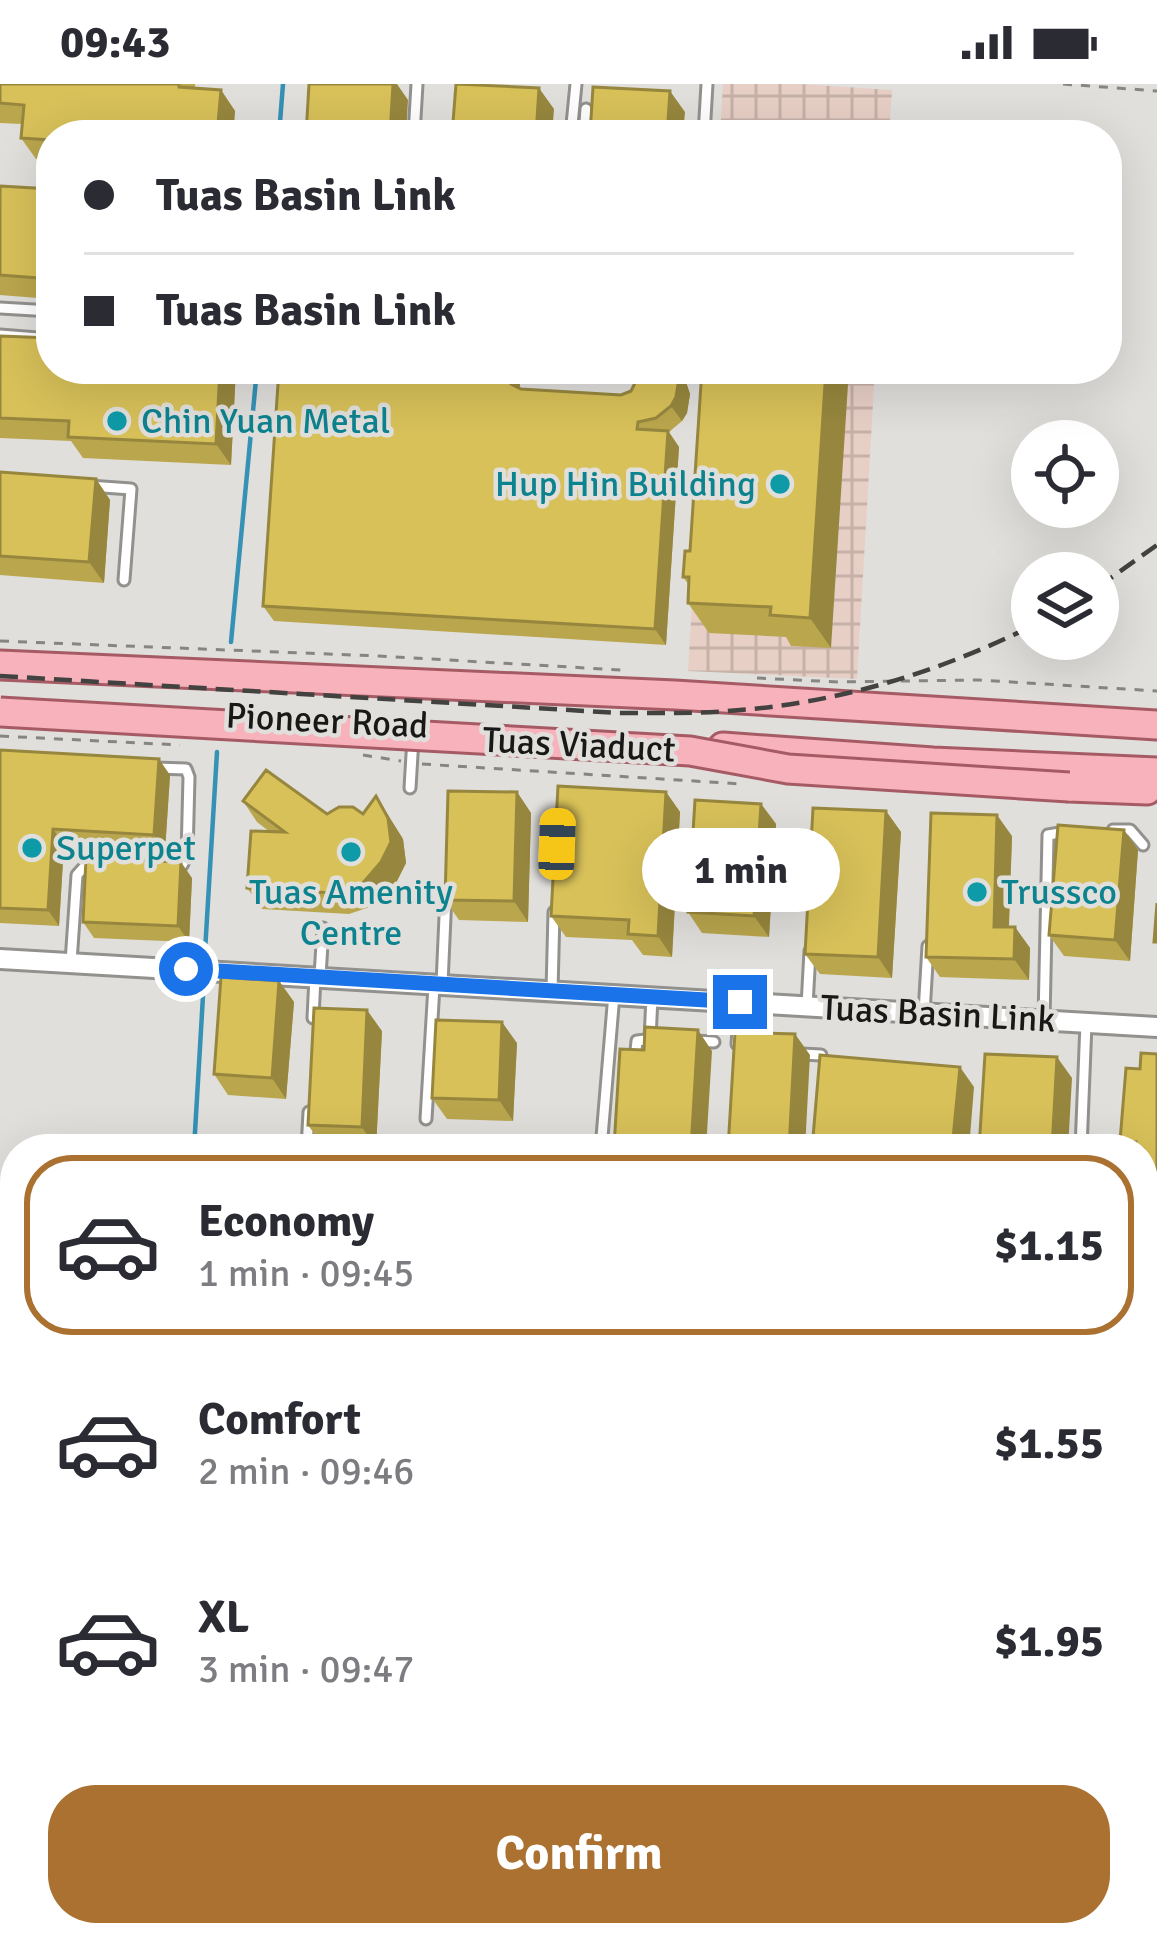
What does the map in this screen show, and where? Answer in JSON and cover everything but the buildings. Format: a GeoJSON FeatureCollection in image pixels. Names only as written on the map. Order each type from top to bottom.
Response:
{"type":"FeatureCollection","features":[{"type":"Feature","properties":{"kind":"main road","name":"Pioneer Road"},"geometry":{"type":"LineString","coordinates":[[0,665],[675,695],[1157,725]]}},
{"type":"Feature","properties":{"kind":"main road","name":"Pioneer Road"},"geometry":{"type":"LineString","coordinates":[[0,702],[1157,772]]}},
{"type":"Feature","properties":{"kind":"main road"},"geometry":{"type":"LineString","coordinates":[[933,762],[940,747],[939,711]]}},
{"type":"Feature","properties":{"kind":"main road","name":"Tuas Viaduct"},"geometry":{"type":"LineString","coordinates":[[0,712],[690,751],[788,769],[1157,790]]}},
{"type":"Feature","properties":{"kind":"street","name":"Tuas Basin Link"},"geometry":{"type":"LineString","coordinates":[[0,958],[1157,1027]]}},
{"type":"Feature","properties":{"kind":"lane"},"geometry":{"type":"LineString","coordinates":[[415,120],[417,84]]}},
{"type":"Feature","properties":{"kind":"lane"},"geometry":{"type":"LineString","coordinates":[[573,120],[576,84]]}},
{"type":"Feature","properties":{"kind":"lane"},"geometry":{"type":"LineString","coordinates":[[705,120],[707,84]]}},
{"type":"Feature","properties":{"kind":"lane"},"geometry":{"type":"LineString","coordinates":[[585,120],[586,109]]}},
{"type":"Feature","properties":{"kind":"lane"},"geometry":{"type":"LineString","coordinates":[[0,308],[36,310]]}},
{"type":"Feature","properties":{"kind":"lane"},"geometry":{"type":"LineString","coordinates":[[0,335],[36,339]]}},
{"type":"Feature","properties":{"kind":"lane"},"geometry":{"type":"LineString","coordinates":[[88,486],[131,489],[124,580]]}},
{"type":"Feature","properties":{"kind":"lane"},"geometry":{"type":"LineString","coordinates":[[410,788],[413,727]]}},
{"type":"Feature","properties":{"kind":"lane"},"geometry":{"type":"LineString","coordinates":[[136,767],[182,769],[189,777],[185,862],[178,868],[151,868]]}},
{"type":"Feature","properties":{"kind":"lane"},"geometry":{"type":"LineString","coordinates":[[1098,831],[1130,830],[1143,845]]}},
{"type":"Feature","properties":{"kind":"lane"},"geometry":{"type":"LineString","coordinates":[[1044,1020],[1048,835],[1076,832]]}},
{"type":"Feature","properties":{"kind":"lane"},"geometry":{"type":"LineString","coordinates":[[71,962],[76,875],[86,865],[107,866]]}},
{"type":"Feature","properties":{"kind":"lane"},"geometry":{"type":"LineString","coordinates":[[426,1119],[447,886]]}},
{"type":"Feature","properties":{"kind":"lane"},"geometry":{"type":"LineString","coordinates":[[552,991],[555,890]]}},
{"type":"Feature","properties":{"kind":"lane"},"geometry":{"type":"LineString","coordinates":[[312,1037],[323,928]]}},
{"type":"Feature","properties":{"kind":"lane"},"geometry":{"type":"LineString","coordinates":[[924,1012],[928,935]]}},
{"type":"Feature","properties":{"kind":"lane"},"geometry":{"type":"LineString","coordinates":[[807,1006],[810,946]]}},
{"type":"Feature","properties":{"kind":"lane"},"geometry":{"type":"LineString","coordinates":[[602,1134],[614,994]]}},
{"type":"Feature","properties":{"kind":"lane"},"geometry":{"type":"LineString","coordinates":[[650,1039],[652,997]]}},
{"type":"Feature","properties":{"kind":"lane"},"geometry":{"type":"LineString","coordinates":[[737,1050],[740,1002]]}},
{"type":"Feature","properties":{"kind":"lane"},"geometry":{"type":"LineString","coordinates":[[1082,1134],[1086,1023]]}},
{"type":"Feature","properties":{"kind":"lane"},"geometry":{"type":"LineString","coordinates":[[634,1065],[637,1041],[671,1040]]}},
{"type":"Feature","properties":{"kind":"lane"},"geometry":{"type":"LineString","coordinates":[[693,1041],[714,1042]]}},
{"type":"Feature","properties":{"kind":"lane"},"geometry":{"type":"LineString","coordinates":[[800,1054],[821,1055]]}},
{"type":"Feature","properties":{"kind":"lane"},"geometry":{"type":"LineString","coordinates":[[1061,1069],[1084,1070]]}},
{"type":"Feature","properties":{"kind":"lane"},"geometry":{"type":"LineString","coordinates":[[308,1134],[309,1104]]}},
{"type":"Feature","properties":{"kind":"path"},"geometry":{"type":"LineString","coordinates":[[1063,84],[1157,91]]}},
{"type":"Feature","properties":{"kind":"path"},"geometry":{"type":"LineString","coordinates":[[0,641],[628,670]]}},
{"type":"Feature","properties":{"kind":"path"},"geometry":{"type":"LineString","coordinates":[[747,677],[838,682],[979,680],[1157,691]]}},
{"type":"Feature","properties":{"kind":"shaded area"},"geometry":{"type":"Polygon","coordinates":[[[723,84],[892,90],[890,120],[721,120],[723,84]]]}},
{"type":"Feature","properties":{"kind":"shaded area","name":"Hup Hin Building"},"geometry":{"type":"Polygon","coordinates":[[[705,384],[874,384],[857,679],[688,671],[705,384]]]}},
{"type":"Feature","properties":{"kind":"waterway"},"geometry":{"type":"LineString","coordinates":[[280,120],[283,84]]}},
{"type":"Feature","properties":{"kind":"waterway"},"geometry":{"type":"LineString","coordinates":[[231,642],[256,384]]}},
{"type":"Feature","properties":{"kind":"waterway"},"geometry":{"type":"LineString","coordinates":[[204,968],[217,752]]}},
{"type":"Feature","properties":{"kind":"waterway"},"geometry":{"type":"LineString","coordinates":[[195,1134],[204,979]]}},
{"type":"Feature","properties":{"kind":"railway"},"geometry":{"type":"LineString","coordinates":[[1119,572],[1157,545]]}},
{"type":"Feature","properties":{"kind":"railway"},"geometry":{"type":"LineString","coordinates":[[0,676],[619,713],[710,712],[853,692],[927,670],[1011,635]]}},
{"type":"Feature","properties":{"kind":"place","name":"Chin Yuan Metal"},"geometry":{"type":"Point","coordinates":[117,421]}},
{"type":"Feature","properties":{"kind":"place","name":"Hup Hin Building"},"geometry":{"type":"Point","coordinates":[780,484]}},
{"type":"Feature","properties":{"kind":"place","name":"Superpet"},"geometry":{"type":"Point","coordinates":[32,848]}},
{"type":"Feature","properties":{"kind":"place","name":"Tuas Amenity Centre"},"geometry":{"type":"Point","coordinates":[351,852]}},
{"type":"Feature","properties":{"kind":"place","name":"Trussco"},"geometry":{"type":"Point","coordinates":[977,892]}},
{"type":"Feature","properties":{"kind":"route"},"geometry":{"type":"LineString","coordinates":[[186,969],[740,1002]]}}]}
